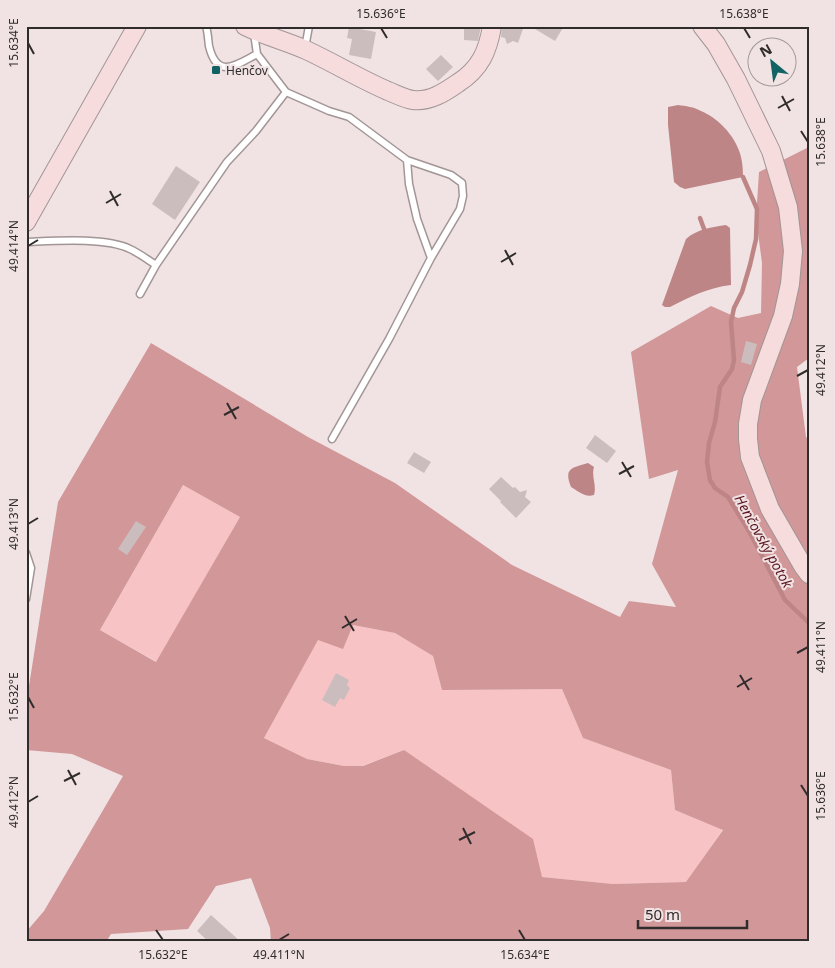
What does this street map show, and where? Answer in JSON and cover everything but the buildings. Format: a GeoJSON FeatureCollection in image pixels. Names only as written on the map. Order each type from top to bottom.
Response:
{"type":"FeatureCollection","features":[{"type":"Feature","properties":{"kind":"street"},"geometry":{"type":"LineString","coordinates":[[26,222],[137,26]]}},
{"type":"Feature","properties":{"kind":"street"},"geometry":{"type":"LineString","coordinates":[[249,28],[305,50],[373,84],[412,100],[421,100],[435,97],[447,90],[463,80],[477,67],[484,56],[492,26]]}},
{"type":"Feature","properties":{"kind":"street"},"geometry":{"type":"LineString","coordinates":[[702,26],[716,44],[736,79],[771,151],[788,207],[793,251],[790,284],[783,316],[752,400],[748,424],[748,439],[750,457],[770,509],[809,574]]}},
{"type":"Feature","properties":{"kind":"lane"},"geometry":{"type":"LineString","coordinates":[[206,26],[209,47],[216,63],[226,68],[233,67],[257,54]]}},
{"type":"Feature","properties":{"kind":"lane"},"geometry":{"type":"LineString","coordinates":[[305,50],[309,26]]}},
{"type":"Feature","properties":{"kind":"lane"},"geometry":{"type":"LineString","coordinates":[[249,28],[257,54],[286,92],[329,111],[349,117],[407,160],[451,175],[462,183],[463,196],[460,209],[431,258],[389,339],[332,439]]}},
{"type":"Feature","properties":{"kind":"lane"},"geometry":{"type":"LineString","coordinates":[[140,294],[156,265],[227,162],[256,130],[286,92]]}},
{"type":"Feature","properties":{"kind":"lane"},"geometry":{"type":"LineString","coordinates":[[407,160],[408,184],[417,219],[431,258]]}},
{"type":"Feature","properties":{"kind":"lane"},"geometry":{"type":"LineString","coordinates":[[26,242],[71,241],[106,243],[129,248],[156,265]]}},
{"type":"Feature","properties":{"kind":"lane"},"geometry":{"type":"LineString","coordinates":[[26,553],[31,568],[26,599]]}},
{"type":"Feature","properties":{"kind":"shaded area"},"geometry":{"type":"Polygon","coordinates":[[[678,105],[693,108],[707,114],[727,130],[740,154],[743,177],[685,189],[674,182],[668,107],[678,105]]]}},
{"type":"Feature","properties":{"kind":"shaded area"},"geometry":{"type":"Polygon","coordinates":[[[809,147],[809,358],[797,367],[806,437],[809,440],[809,942],[271,942],[270,928],[251,878],[216,886],[188,929],[111,934],[106,942],[26,942],[26,932],[44,911],[123,776],[72,754],[26,750],[26,705],[58,502],[151,343],[308,437],[395,483],[512,565],[620,617],[629,601],[676,607],[652,564],[678,470],[649,479],[631,352],[711,306],[738,318],[761,313],[762,263],[756,218],[759,172],[809,147]],[[183,485],[100,630],[156,662],[240,517],[183,485]],[[353,625],[343,649],[318,640],[264,738],[307,759],[344,766],[363,766],[404,750],[533,839],[542,877],[613,884],[686,882],[723,830],[675,810],[671,770],[583,738],[562,689],[442,690],[433,656],[395,633],[353,625]]]}},
{"type":"Feature","properties":{"kind":"shaded area"},"geometry":{"type":"Polygon","coordinates":[[[726,225],[730,228],[731,285],[707,290],[670,307],[662,305],[686,239],[700,231],[726,225]]]}},
{"type":"Feature","properties":{"kind":"shaded area"},"geometry":{"type":"Polygon","coordinates":[[[588,463],[594,467],[595,491],[594,495],[591,496],[582,494],[571,487],[568,476],[571,469],[588,463]]]}},
{"type":"Feature","properties":{"kind":"shaded area"},"geometry":{"type":"Polygon","coordinates":[[[183,485],[240,517],[157,662],[100,630],[183,485]]]}},
{"type":"Feature","properties":{"kind":"shaded area"},"geometry":{"type":"Polygon","coordinates":[[[353,625],[395,633],[433,656],[442,690],[562,689],[583,738],[671,770],[675,810],[723,829],[687,882],[613,884],[542,877],[404,750],[362,766],[344,766],[307,759],[264,738],[318,639],[343,648],[353,625]]]}},
{"type":"Feature","properties":{"kind":"waterway","name":"Henčovský potok"},"geometry":{"type":"LineString","coordinates":[[743,177],[757,209],[756,239],[742,292],[734,308],[731,322],[734,360],[732,369],[720,387],[707,462],[710,480],[715,488],[728,497],[749,531],[785,600],[809,623]]}},
{"type":"Feature","properties":{"kind":"waterway"},"geometry":{"type":"LineString","coordinates":[[700,218],[704,229]]}},
{"type":"Feature","properties":{"kind":"place","name":"Henčov"},"geometry":{"type":"Point","coordinates":[216,70]}}]}
